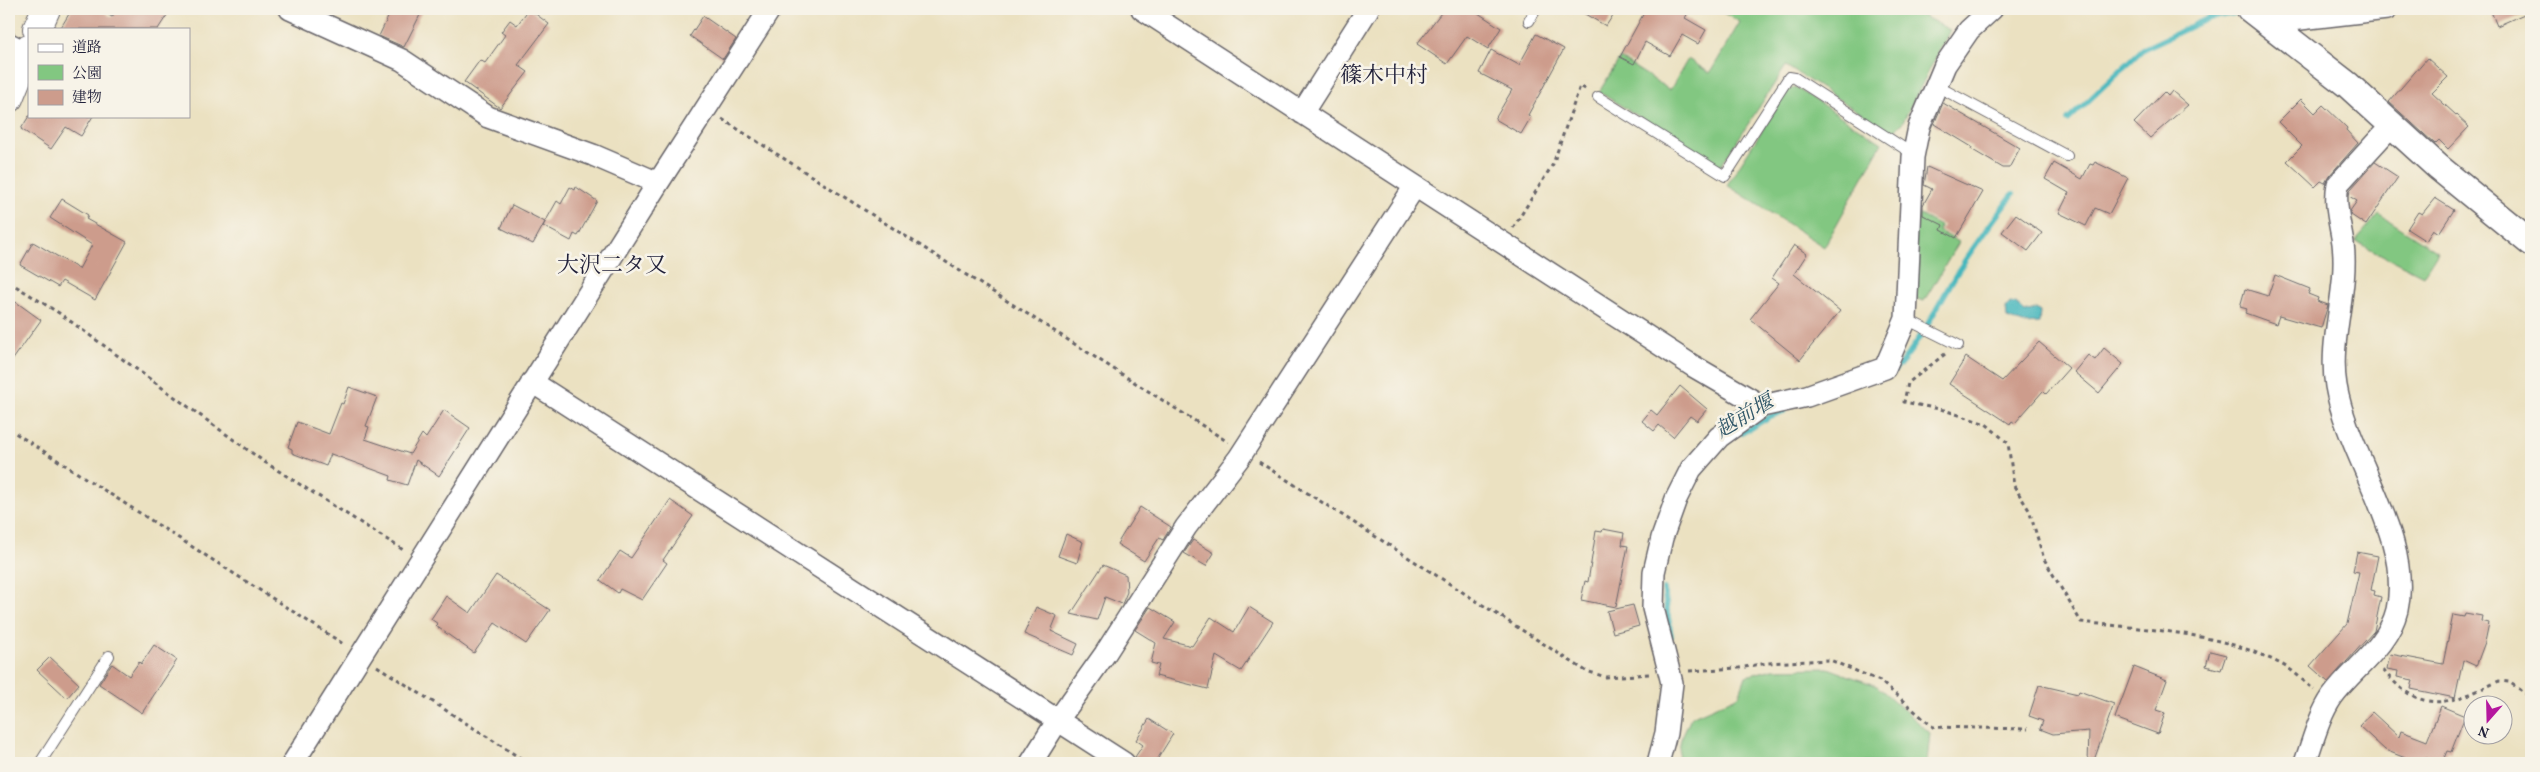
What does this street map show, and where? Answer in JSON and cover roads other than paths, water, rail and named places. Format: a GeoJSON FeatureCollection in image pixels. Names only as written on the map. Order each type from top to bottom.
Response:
{"type":"FeatureCollection","features":[{"type":"Feature","properties":{"kind":"main road"},"geometry":{"type":"LineString","coordinates":[[35,28],[46,9]]}},
{"type":"Feature","properties":{"kind":"main road"},"geometry":{"type":"LineString","coordinates":[[9,98],[25,44]]}},
{"type":"Feature","properties":{"kind":"street"},"geometry":{"type":"LineString","coordinates":[[290,9],[402,60],[488,118],[593,156],[658,183]]}},
{"type":"Feature","properties":{"kind":"street"},"geometry":{"type":"LineString","coordinates":[[293,763],[421,562],[532,382],[770,9]]}},
{"type":"Feature","properties":{"kind":"street"},"geometry":{"type":"LineString","coordinates":[[1142,9],[1693,366],[1762,406]]}},
{"type":"Feature","properties":{"kind":"street"},"geometry":{"type":"LineString","coordinates":[[1302,112],[1368,9]]}},
{"type":"Feature","properties":{"kind":"street"},"geometry":{"type":"LineString","coordinates":[[1658,763],[1666,732],[1672,682],[1679,672],[1653,608],[1654,572],[1667,523],[1676,499],[1691,469],[1719,437],[1762,406],[1807,396],[1885,368],[1911,321],[1914,154],[1919,127],[1945,65],[1968,30],[1992,9]]}},
{"type":"Feature","properties":{"kind":"street"},"geometry":{"type":"LineString","coordinates":[[2258,16],[2387,9]]}},
{"type":"Feature","properties":{"kind":"street"},"geometry":{"type":"LineString","coordinates":[[2258,16],[2348,85],[2438,167],[2531,243]]}},
{"type":"Feature","properties":{"kind":"street"},"geometry":{"type":"LineString","coordinates":[[2305,763],[2324,709],[2334,695],[2383,641],[2397,609],[2399,586],[2391,533],[2344,418],[2336,386],[2334,360],[2344,286],[2343,245],[2335,196],[2338,184],[2347,171],[2392,125]]}},
{"type":"Feature","properties":{"kind":"street"},"geometry":{"type":"LineString","coordinates":[[1031,763],[1058,720],[1105,654],[1186,527],[1243,452],[1415,186]]}},
{"type":"Feature","properties":{"kind":"street"},"geometry":{"type":"LineString","coordinates":[[532,382],[1124,763]]}},
{"type":"Feature","properties":{"kind":"lane"},"geometry":{"type":"LineString","coordinates":[[1529,20],[1536,9]]}},
{"type":"Feature","properties":{"kind":"lane"},"geometry":{"type":"LineString","coordinates":[[1598,97],[1725,176],[1788,77],[1795,78],[1914,154]]}},
{"type":"Feature","properties":{"kind":"lane"},"geometry":{"type":"LineString","coordinates":[[1935,85],[2067,156]]}},
{"type":"Feature","properties":{"kind":"lane"},"geometry":{"type":"LineString","coordinates":[[1911,321],[1958,345]]}},
{"type":"Feature","properties":{"kind":"lane"},"geometry":{"type":"LineString","coordinates":[[40,763],[109,656]]}},
{"type":"Feature","properties":{"kind":"water"},"geometry":{"type":"Polygon","coordinates":[[[2010,303],[2016,304],[2025,312],[2036,309],[2040,312],[2039,323],[2023,324],[2007,318],[2006,308],[2010,303]]]}},
{"type":"Feature","properties":{"kind":"waterway"},"geometry":{"type":"LineString","coordinates":[[2068,120],[2143,49],[2209,18],[2236,13]]}},
{"type":"Feature","properties":{"kind":"waterway","name":"越前堰"},"geometry":{"type":"LineString","coordinates":[[1891,373],[1910,352],[1962,265],[2013,194]]}},
{"type":"Feature","properties":{"kind":"waterway","name":"越前堰"},"geometry":{"type":"LineString","coordinates":[[1742,433],[1771,416],[1784,411]]}},
{"type":"Feature","properties":{"kind":"waterway","name":"越前堰"},"geometry":{"type":"LineString","coordinates":[[1664,589],[1671,636]]}},
{"type":"Feature","properties":{"kind":"district","name":"篠木中村"},"geometry":{"type":"Point","coordinates":[1384,76]}},
{"type":"Feature","properties":{"kind":"district","name":"大沢二タ又"},"geometry":{"type":"Point","coordinates":[612,266]}}]}
